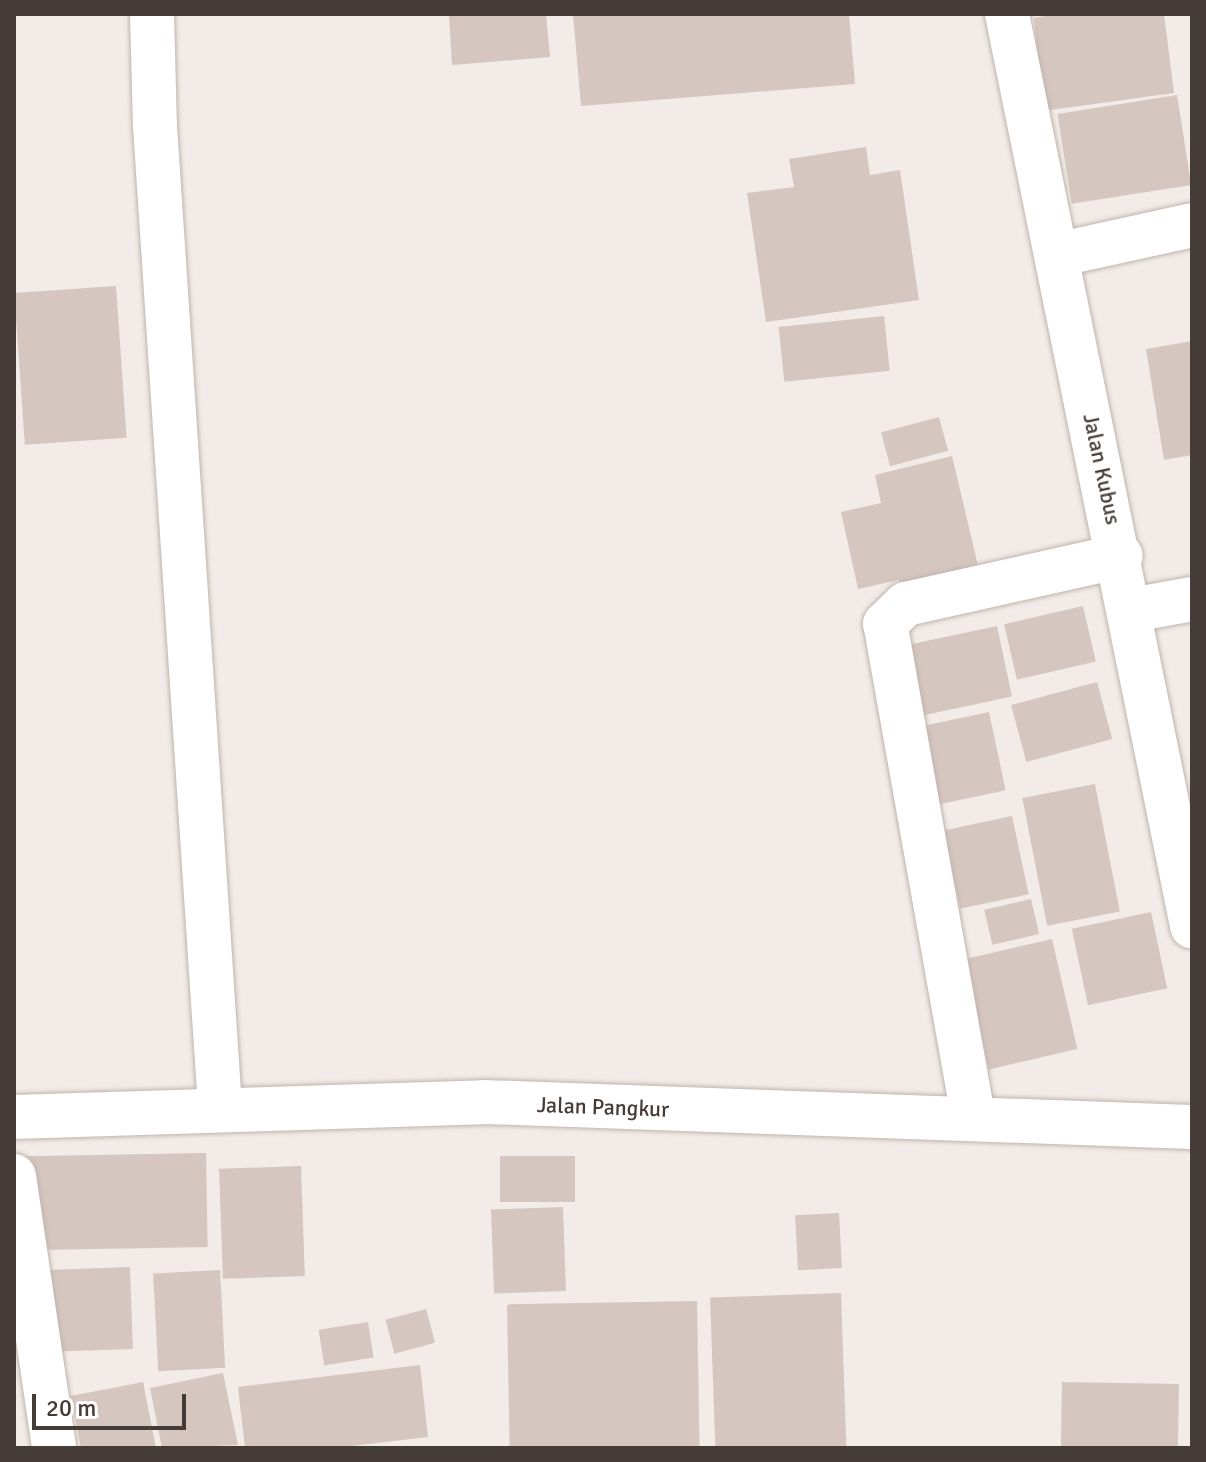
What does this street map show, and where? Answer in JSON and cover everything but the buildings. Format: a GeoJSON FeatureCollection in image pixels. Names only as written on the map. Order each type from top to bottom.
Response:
{"type":"FeatureCollection","features":[{"type":"Feature","properties":{"kind":"street"},"geometry":{"type":"LineString","coordinates":[[152,14],[155,126],[220,1108]]}},
{"type":"Feature","properties":{"kind":"street","name":"Jalan Kubus"},"geometry":{"type":"LineString","coordinates":[[1007,14],[1132,610],[1192,926]]}},
{"type":"Feature","properties":{"kind":"street"},"geometry":{"type":"LineString","coordinates":[[1056,255],[1192,225]]}},
{"type":"Feature","properties":{"kind":"street"},"geometry":{"type":"LineString","coordinates":[[973,1116],[885,624],[906,604],[1121,556]]}},
{"type":"Feature","properties":{"kind":"street"},"geometry":{"type":"LineString","coordinates":[[1132,610],[1192,599]]}},
{"type":"Feature","properties":{"kind":"street","name":"Jalan Pangkur"},"geometry":{"type":"LineString","coordinates":[[14,1117],[220,1108],[484,1102],[973,1116],[1192,1127]]}},
{"type":"Feature","properties":{"kind":"street"},"geometry":{"type":"LineString","coordinates":[[14,1176],[54,1448]]}}]}
